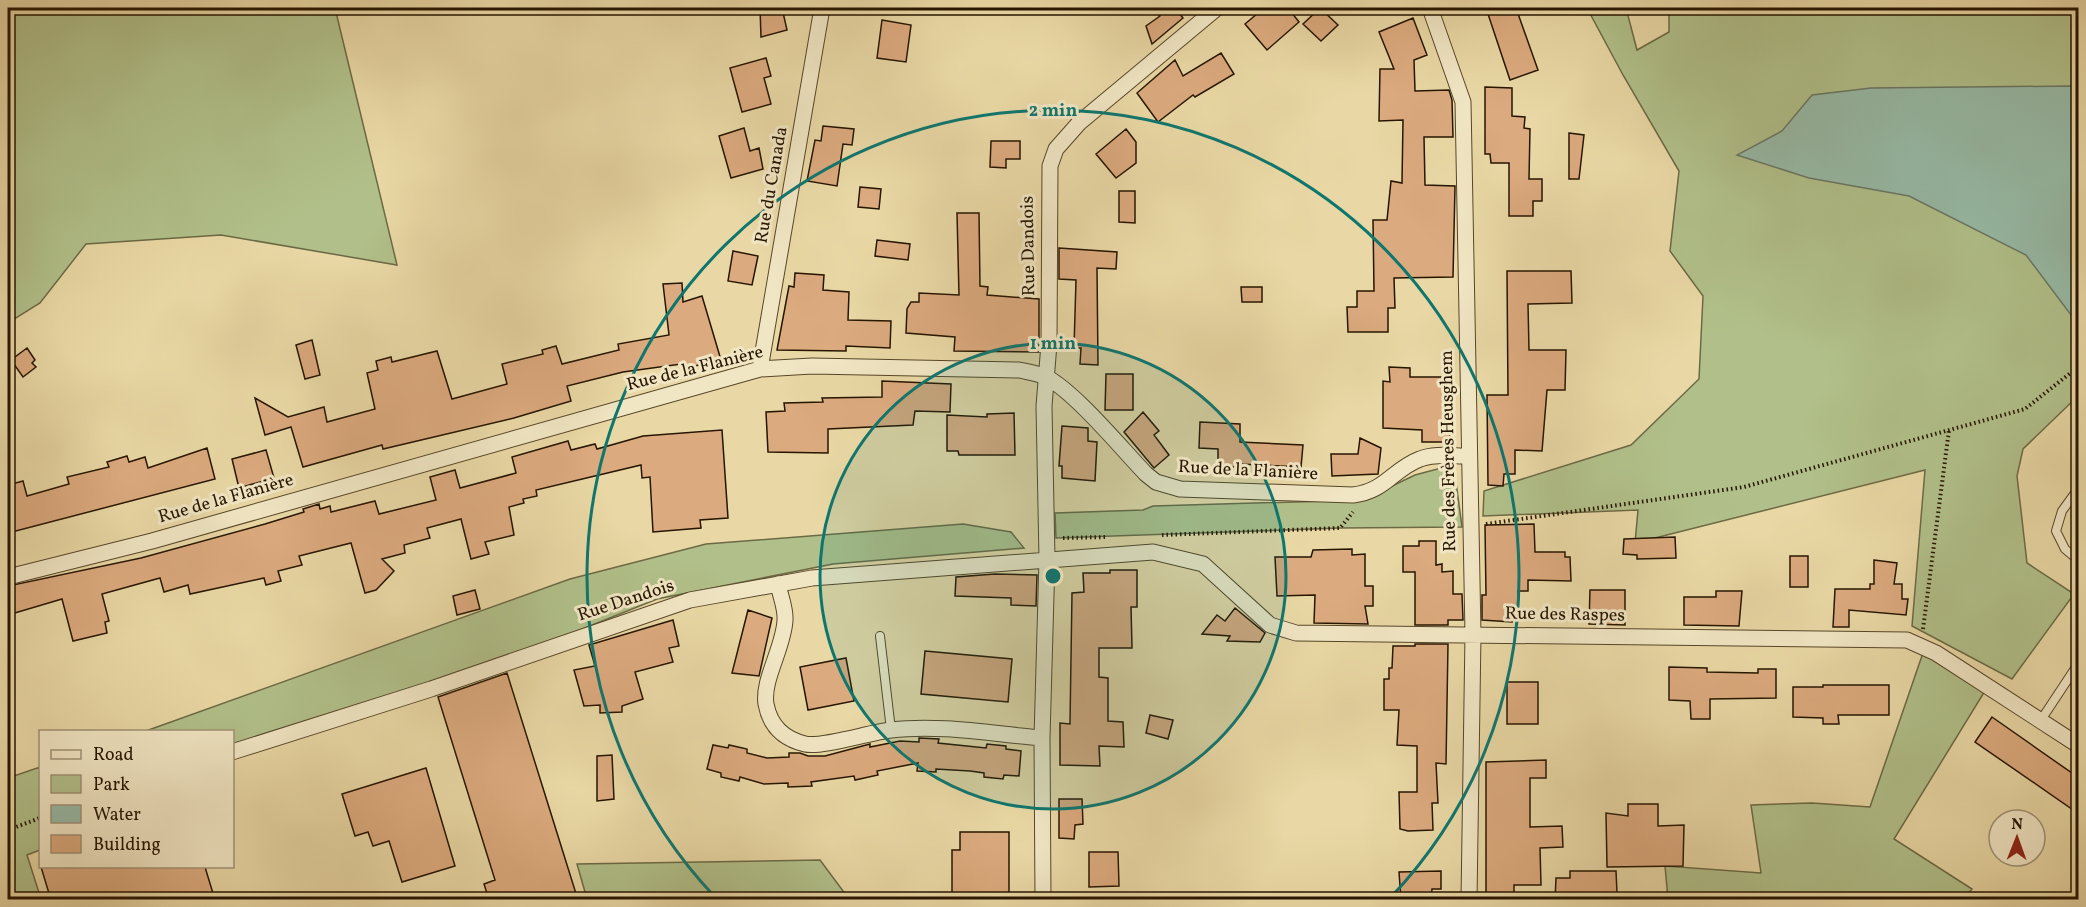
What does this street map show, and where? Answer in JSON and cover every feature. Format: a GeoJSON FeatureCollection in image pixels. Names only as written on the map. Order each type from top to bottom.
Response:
{"type":"FeatureCollection","features":[{"type":"Feature","properties":{"kind":"street","name":"Rue du Canada"},"geometry":{"type":"LineString","coordinates":[[760,369],[822,8]]}},
{"type":"Feature","properties":{"kind":"street","name":"Rue Dandois"},"geometry":{"type":"LineString","coordinates":[[1043,900],[1042,738],[1047,559],[1044,406],[1049,344],[1048,180],[1056,149],[1079,123],[1217,8]]}},
{"type":"Feature","properties":{"kind":"street","name":"Rue des Frères Heusghem"},"geometry":{"type":"LineString","coordinates":[[1431,8],[1463,102],[1467,456],[1473,634],[1469,900]]}},
{"type":"Feature","properties":{"kind":"street","name":"Rue de la Flanière"},"geometry":{"type":"LineString","coordinates":[[8,577],[152,541],[760,369],[812,366],[1019,370],[1046,378],[1071,397],[1146,474],[1156,482],[1180,489],[1353,495],[1369,493],[1381,487],[1420,458],[1467,456]]}},
{"type":"Feature","properties":{"kind":"street","name":"Rue des Raspes"},"geometry":{"type":"LineString","coordinates":[[1047,559],[1153,552],[1203,564],[1270,625],[1296,633],[1891,639],[1920,645],[2079,745]]}},
{"type":"Feature","properties":{"kind":"street","name":"Rue Dandois"},"geometry":{"type":"LineString","coordinates":[[234,751],[431,689],[690,600],[812,578],[1047,559]]}},
{"type":"Feature","properties":{"kind":"street"},"geometry":{"type":"LineString","coordinates":[[778,584],[786,619],[779,653],[768,684],[766,702],[772,724],[787,737],[807,745],[891,730],[919,728],[1042,738]]}},
{"type":"Feature","properties":{"kind":"lane"},"geometry":{"type":"LineString","coordinates":[[2079,489],[2062,511],[2056,531],[2065,549],[2079,560]]}},
{"type":"Feature","properties":{"kind":"lane"},"geometry":{"type":"LineString","coordinates":[[880,636],[891,730]]}},
{"type":"Feature","properties":{"kind":"lane"},"geometry":{"type":"LineString","coordinates":[[2041,720],[2079,664]]}},
{"type":"Feature","properties":{"kind":"path"},"geometry":{"type":"LineString","coordinates":[[1469,527],[1744,488],[2025,408],[2079,366]]}},
{"type":"Feature","properties":{"kind":"path"},"geometry":{"type":"LineString","coordinates":[[1920,645],[1949,430]]}},
{"type":"Feature","properties":{"kind":"path"},"geometry":{"type":"LineString","coordinates":[[1150,535],[1340,528]]}},
{"type":"Feature","properties":{"kind":"path"},"geometry":{"type":"LineString","coordinates":[[1046,538],[1115,536]]}},
{"type":"Feature","properties":{"kind":"path"},"geometry":{"type":"LineString","coordinates":[[8,830],[39,818]]}},
{"type":"Feature","properties":{"kind":"green space"},"geometry":{"type":"Polygon","coordinates":[[[8,8],[335,8],[397,265],[221,235],[86,244],[40,303],[8,323],[8,8]]]}},
{"type":"Feature","properties":{"kind":"green space"},"geometry":{"type":"Polygon","coordinates":[[[1587,8],[1626,8],[1637,50],[1669,32],[1669,8],[2078,8],[2078,396],[2023,449],[2017,476],[2027,563],[2074,594],[2012,679],[1912,626],[1925,470],[1635,543],[1638,510],[1483,516],[1484,491],[1631,445],[1699,379],[1703,296],[1670,251],[1679,171],[1587,8]]]}},
{"type":"Feature","properties":{"kind":"green space"},"geometry":{"type":"Polygon","coordinates":[[[1441,468],[1456,482],[1462,527],[1340,528],[1056,538],[1055,513],[1143,510],[1153,506],[1363,500],[1415,475],[1441,468]]]}},
{"type":"Feature","properties":{"kind":"green space"},"geometry":{"type":"Polygon","coordinates":[[[963,524],[1011,532],[1024,548],[833,564],[657,599],[540,646],[438,681],[234,744],[234,730],[149,730],[570,579],[706,544],[963,524]]]}},
{"type":"Feature","properties":{"kind":"green space"},"geometry":{"type":"Polygon","coordinates":[[[1925,647],[1988,686],[1894,839],[1972,889],[1964,899],[1668,899],[1665,866],[1761,873],[1751,805],[1812,803],[1870,807],[1925,647]]]}},
{"type":"Feature","properties":{"kind":"green space"},"geometry":{"type":"Polygon","coordinates":[[[39,767],[39,850],[27,855],[41,899],[8,899],[8,778],[39,767]]]}},
{"type":"Feature","properties":{"kind":"green space"},"geometry":{"type":"Polygon","coordinates":[[[820,860],[849,899],[587,899],[577,864],[820,860]]]}},
{"type":"Feature","properties":{"kind":"water"},"geometry":{"type":"Polygon","coordinates":[[[2071,86],[2078,88],[2078,304],[2071,315],[2026,255],[1909,196],[1809,178],[1737,155],[1782,131],[1812,95],[1871,88],[2071,86]]]}},
{"type":"Feature","properties":{"kind":"building"},"geometry":{"type":"Polygon","coordinates":[[[760,8],[782,8],[787,30],[761,37],[760,8]]]}},
{"type":"Feature","properties":{"kind":"building"},"geometry":{"type":"Polygon","coordinates":[[[1152,8],[1175,8],[1183,18],[1152,44],[1146,26],[1160,16],[1152,8]]]}},
{"type":"Feature","properties":{"kind":"building"},"geometry":{"type":"Polygon","coordinates":[[[1264,8],[1288,8],[1299,22],[1267,50],[1245,24],[1264,8]]]}},
{"type":"Feature","properties":{"kind":"building"},"geometry":{"type":"Polygon","coordinates":[[[1320,8],[1338,25],[1321,41],[1303,24],[1320,8]]]}},
{"type":"Feature","properties":{"kind":"building"},"geometry":{"type":"Polygon","coordinates":[[[1486,8],[1516,8],[1538,70],[1510,80],[1486,8]]]}},
{"type":"Feature","properties":{"kind":"building"},"geometry":{"type":"Polygon","coordinates":[[[1413,18],[1427,55],[1414,60],[1415,91],[1449,90],[1452,100],[1453,137],[1424,137],[1425,185],[1455,186],[1453,277],[1394,278],[1395,308],[1388,308],[1388,332],[1348,332],[1347,307],[1357,307],[1357,291],[1374,291],[1373,220],[1387,220],[1391,181],[1402,183],[1403,120],[1379,121],[1380,69],[1394,69],[1379,32],[1413,18]]]}},
{"type":"Feature","properties":{"kind":"building"},"geometry":{"type":"Polygon","coordinates":[[[882,20],[911,25],[906,62],[877,58],[882,20]]]}},
{"type":"Feature","properties":{"kind":"building"},"geometry":{"type":"Polygon","coordinates":[[[1221,53],[1234,74],[1195,97],[1193,95],[1158,122],[1137,93],[1175,60],[1183,76],[1221,53]]]}},
{"type":"Feature","properties":{"kind":"building"},"geometry":{"type":"Polygon","coordinates":[[[766,58],[771,76],[764,78],[771,104],[742,112],[730,68],[766,58]]]}},
{"type":"Feature","properties":{"kind":"building"},"geometry":{"type":"Polygon","coordinates":[[[1485,87],[1512,88],[1512,116],[1525,117],[1524,128],[1530,129],[1529,179],[1542,179],[1542,201],[1533,201],[1533,216],[1509,216],[1509,163],[1491,163],[1490,154],[1485,154],[1485,87]]]}},
{"type":"Feature","properties":{"kind":"building"},"geometry":{"type":"Polygon","coordinates":[[[823,126],[854,129],[852,145],[843,144],[837,186],[807,181],[815,140],[821,141],[823,126]]]}},
{"type":"Feature","properties":{"kind":"building"},"geometry":{"type":"Polygon","coordinates":[[[744,128],[750,151],[759,148],[763,169],[731,178],[719,136],[744,128]]]}},
{"type":"Feature","properties":{"kind":"building"},"geometry":{"type":"Polygon","coordinates":[[[1126,129],[1136,142],[1136,163],[1116,178],[1096,154],[1126,129]]]}},
{"type":"Feature","properties":{"kind":"building"},"geometry":{"type":"Polygon","coordinates":[[[1569,133],[1584,135],[1579,179],[1569,179],[1569,133]]]}},
{"type":"Feature","properties":{"kind":"building"},"geometry":{"type":"Polygon","coordinates":[[[991,141],[1020,141],[1020,159],[1006,159],[1006,168],[990,167],[991,141]]]}},
{"type":"Feature","properties":{"kind":"building"},"geometry":{"type":"Polygon","coordinates":[[[860,187],[881,189],[879,209],[858,207],[860,187]]]}},
{"type":"Feature","properties":{"kind":"building"},"geometry":{"type":"Polygon","coordinates":[[[1119,191],[1135,191],[1135,223],[1119,222],[1119,191]]]}},
{"type":"Feature","properties":{"kind":"building"},"geometry":{"type":"Polygon","coordinates":[[[957,213],[979,213],[980,286],[988,287],[987,295],[1039,299],[1039,352],[954,351],[955,337],[906,333],[907,309],[911,302],[919,302],[919,293],[959,295],[957,213]]]}},
{"type":"Feature","properties":{"kind":"building"},"geometry":{"type":"Polygon","coordinates":[[[877,240],[910,244],[908,260],[875,256],[877,240]]]}},
{"type":"Feature","properties":{"kind":"building"},"geometry":{"type":"Polygon","coordinates":[[[1059,248],[1117,252],[1116,269],[1097,268],[1098,365],[1080,364],[1081,348],[1074,348],[1076,280],[1059,279],[1059,248]]]}},
{"type":"Feature","properties":{"kind":"building"},"geometry":{"type":"Polygon","coordinates":[[[733,251],[758,256],[752,285],[728,281],[733,251]]]}},
{"type":"Feature","properties":{"kind":"building"},"geometry":{"type":"Polygon","coordinates":[[[1507,271],[1571,271],[1572,303],[1528,304],[1529,350],[1566,350],[1565,390],[1547,390],[1542,451],[1515,450],[1515,474],[1504,474],[1503,486],[1488,485],[1487,395],[1508,395],[1507,271]]]}},
{"type":"Feature","properties":{"kind":"building"},"geometry":{"type":"Polygon","coordinates":[[[795,273],[824,275],[823,290],[849,292],[848,320],[891,321],[890,348],[846,346],[846,351],[777,350],[789,286],[794,287],[795,273]]]}},
{"type":"Feature","properties":{"kind":"building"},"geometry":{"type":"Polygon","coordinates":[[[682,283],[683,302],[702,296],[721,360],[682,369],[681,364],[623,372],[567,386],[571,401],[514,418],[383,449],[382,445],[303,467],[291,427],[265,435],[255,398],[288,417],[324,407],[327,422],[375,409],[367,373],[378,370],[376,361],[391,357],[392,362],[437,351],[452,399],[507,384],[502,364],[543,354],[542,350],[556,346],[562,364],[619,350],[618,344],[669,335],[663,284],[682,283]]]}},
{"type":"Feature","properties":{"kind":"building"},"geometry":{"type":"Polygon","coordinates":[[[1241,287],[1262,287],[1262,302],[1242,302],[1241,287]]]}},
{"type":"Feature","properties":{"kind":"building"},"geometry":{"type":"Polygon","coordinates":[[[312,340],[320,375],[305,379],[296,345],[312,340]]]}},
{"type":"Feature","properties":{"kind":"building"},"geometry":{"type":"Polygon","coordinates":[[[27,348],[35,360],[32,363],[36,367],[23,377],[11,360],[27,348]]]}},
{"type":"Feature","properties":{"kind":"building"},"geometry":{"type":"Polygon","coordinates":[[[1389,367],[1410,368],[1410,377],[1450,377],[1450,438],[1443,442],[1422,442],[1422,430],[1383,428],[1383,381],[1390,382],[1389,367]]]}},
{"type":"Feature","properties":{"kind":"building"},"geometry":{"type":"Polygon","coordinates":[[[1106,374],[1133,374],[1133,410],[1105,410],[1106,374]]]}},
{"type":"Feature","properties":{"kind":"building"},"geometry":{"type":"Polygon","coordinates":[[[882,381],[951,384],[950,412],[915,411],[913,425],[828,429],[828,453],[768,452],[766,412],[785,411],[784,403],[823,402],[822,398],[882,397],[882,381]]]}},
{"type":"Feature","properties":{"kind":"building"},"geometry":{"type":"Polygon","coordinates":[[[1143,412],[1159,431],[1154,435],[1169,455],[1154,468],[1124,432],[1143,412]]]}},
{"type":"Feature","properties":{"kind":"building"},"geometry":{"type":"Polygon","coordinates":[[[1014,413],[1015,455],[959,455],[958,451],[947,451],[947,415],[987,417],[987,414],[1014,413]]]}},
{"type":"Feature","properties":{"kind":"building"},"geometry":{"type":"Polygon","coordinates":[[[1200,422],[1240,424],[1240,442],[1303,445],[1301,467],[1239,464],[1239,467],[1218,467],[1218,449],[1199,448],[1200,422]]]}},
{"type":"Feature","properties":{"kind":"building"},"geometry":{"type":"Polygon","coordinates":[[[1062,426],[1088,428],[1088,441],[1097,442],[1095,481],[1062,478],[1062,466],[1059,466],[1062,426]]]}},
{"type":"Feature","properties":{"kind":"building"},"geometry":{"type":"Polygon","coordinates":[[[722,430],[728,518],[700,520],[701,528],[653,532],[650,477],[642,478],[641,465],[536,490],[537,496],[523,499],[524,503],[509,507],[514,535],[485,542],[489,554],[471,559],[461,519],[427,528],[430,538],[404,545],[405,553],[382,559],[394,571],[376,590],[365,593],[351,543],[299,556],[302,565],[278,571],[281,581],[266,585],[264,578],[190,594],[188,585],[164,592],[160,578],[102,594],[109,621],[105,622],[107,633],[73,641],[62,599],[8,615],[8,586],[141,558],[265,524],[304,512],[303,509],[319,504],[320,509],[330,506],[331,512],[375,501],[379,514],[436,500],[430,477],[455,470],[460,488],[516,473],[512,457],[568,441],[571,450],[595,444],[597,449],[643,436],[722,430]]]}},
{"type":"Feature","properties":{"kind":"building"},"geometry":{"type":"Polygon","coordinates":[[[1360,438],[1381,448],[1378,474],[1332,476],[1331,454],[1358,454],[1360,438]]]}},
{"type":"Feature","properties":{"kind":"building"},"geometry":{"type":"Polygon","coordinates":[[[207,448],[215,479],[8,533],[8,485],[23,481],[27,496],[69,484],[67,477],[109,467],[107,462],[127,456],[129,462],[145,457],[148,468],[207,448]]]}},
{"type":"Feature","properties":{"kind":"building"},"geometry":{"type":"Polygon","coordinates":[[[266,450],[274,478],[239,488],[232,459],[266,450]]]}},
{"type":"Feature","properties":{"kind":"building"},"geometry":{"type":"Polygon","coordinates":[[[1534,524],[1535,552],[1565,552],[1565,557],[1570,557],[1571,581],[1528,580],[1528,591],[1518,591],[1518,607],[1512,607],[1512,622],[1482,620],[1482,595],[1486,595],[1485,525],[1534,524]]]}},
{"type":"Feature","properties":{"kind":"building"},"geometry":{"type":"Polygon","coordinates":[[[1675,537],[1676,558],[1637,559],[1637,555],[1623,554],[1624,539],[1675,537]]]}},
{"type":"Feature","properties":{"kind":"building"},"geometry":{"type":"Polygon","coordinates":[[[1419,541],[1436,541],[1436,565],[1442,564],[1442,572],[1453,571],[1453,594],[1462,594],[1463,620],[1448,620],[1448,625],[1415,625],[1415,572],[1403,572],[1403,546],[1419,546],[1419,541]]]}},
{"type":"Feature","properties":{"kind":"building"},"geometry":{"type":"Polygon","coordinates":[[[1352,549],[1352,555],[1365,554],[1365,586],[1373,586],[1373,606],[1365,606],[1368,624],[1314,623],[1315,595],[1277,596],[1275,557],[1311,557],[1313,550],[1352,549]]]}},
{"type":"Feature","properties":{"kind":"building"},"geometry":{"type":"Polygon","coordinates":[[[1790,556],[1808,556],[1808,587],[1790,587],[1790,556]]]}},
{"type":"Feature","properties":{"kind":"building"},"geometry":{"type":"Polygon","coordinates":[[[1874,560],[1897,563],[1894,584],[1902,584],[1902,599],[1908,599],[1906,615],[1849,610],[1849,627],[1833,627],[1835,589],[1870,589],[1870,584],[1874,584],[1874,560]]]}},
{"type":"Feature","properties":{"kind":"building"},"geometry":{"type":"Polygon","coordinates":[[[1110,570],[1137,570],[1137,607],[1131,607],[1132,648],[1099,648],[1099,677],[1108,678],[1108,721],[1123,722],[1124,747],[1099,746],[1100,766],[1060,765],[1060,723],[1070,724],[1072,593],[1084,592],[1083,573],[1110,573],[1110,570]]]}},
{"type":"Feature","properties":{"kind":"building"},"geometry":{"type":"Polygon","coordinates":[[[995,574],[1037,575],[1036,606],[1011,605],[1011,598],[955,596],[956,577],[995,574]]]}},
{"type":"Feature","properties":{"kind":"building"},"geometry":{"type":"Polygon","coordinates":[[[475,590],[480,609],[457,615],[453,596],[475,590]]]}},
{"type":"Feature","properties":{"kind":"building"},"geometry":{"type":"Polygon","coordinates":[[[1590,590],[1625,590],[1625,625],[1589,624],[1590,590]]]}},
{"type":"Feature","properties":{"kind":"building"},"geometry":{"type":"Polygon","coordinates":[[[1716,591],[1742,591],[1739,626],[1684,625],[1684,597],[1716,597],[1716,591]]]}},
{"type":"Feature","properties":{"kind":"building"},"geometry":{"type":"Polygon","coordinates":[[[1235,608],[1265,633],[1260,642],[1227,641],[1230,636],[1202,634],[1217,615],[1225,621],[1235,608]]]}},
{"type":"Feature","properties":{"kind":"building"},"geometry":{"type":"Polygon","coordinates":[[[748,610],[772,618],[759,676],[732,673],[748,610]]]}},
{"type":"Feature","properties":{"kind":"building"},"geometry":{"type":"Polygon","coordinates":[[[673,620],[679,646],[669,648],[673,662],[635,672],[643,699],[622,706],[622,712],[600,713],[600,705],[584,706],[574,670],[595,666],[589,645],[673,620]]]}},
{"type":"Feature","properties":{"kind":"building"},"geometry":{"type":"Polygon","coordinates":[[[1415,644],[1448,644],[1446,764],[1436,763],[1438,803],[1432,803],[1433,830],[1408,831],[1400,829],[1399,792],[1417,792],[1417,746],[1397,745],[1399,710],[1384,710],[1384,679],[1389,679],[1389,668],[1392,668],[1393,646],[1415,646],[1415,644]]]}},
{"type":"Feature","properties":{"kind":"building"},"geometry":{"type":"Polygon","coordinates":[[[925,651],[1012,659],[1008,702],[921,694],[925,651]]]}},
{"type":"Feature","properties":{"kind":"building"},"geometry":{"type":"Polygon","coordinates":[[[846,658],[854,701],[808,710],[800,667],[846,658]]]}},
{"type":"Feature","properties":{"kind":"building"},"geometry":{"type":"Polygon","coordinates":[[[1669,667],[1707,668],[1707,672],[1758,673],[1758,669],[1776,669],[1776,698],[1710,699],[1710,719],[1691,719],[1690,701],[1669,700],[1669,667]]]}},
{"type":"Feature","properties":{"kind":"building"},"geometry":{"type":"Polygon","coordinates":[[[507,673],[578,900],[489,900],[484,884],[495,880],[438,697],[507,673]]]}},
{"type":"Feature","properties":{"kind":"building"},"geometry":{"type":"Polygon","coordinates":[[[1507,682],[1538,682],[1538,724],[1507,724],[1507,682]]]}},
{"type":"Feature","properties":{"kind":"building"},"geometry":{"type":"Polygon","coordinates":[[[1823,685],[1889,685],[1889,715],[1838,715],[1839,724],[1823,724],[1823,718],[1793,717],[1793,687],[1823,687],[1823,685]]]}},
{"type":"Feature","properties":{"kind":"building"},"geometry":{"type":"Polygon","coordinates":[[[1150,715],[1173,720],[1168,739],[1146,733],[1150,715]]]}},
{"type":"Feature","properties":{"kind":"building"},"geometry":{"type":"Polygon","coordinates":[[[1992,717],[2079,778],[2079,814],[1975,742],[1992,717]]]}},
{"type":"Feature","properties":{"kind":"building"},"geometry":{"type":"Polygon","coordinates":[[[919,738],[939,739],[938,743],[986,748],[987,744],[1006,746],[1006,749],[1021,751],[1019,776],[1004,775],[1003,779],[984,777],[984,773],[970,771],[936,769],[936,772],[917,771],[918,763],[877,771],[878,775],[855,780],[854,776],[811,782],[812,786],[788,787],[788,783],[764,784],[740,777],[739,781],[721,777],[721,773],[707,769],[713,745],[728,748],[729,745],[747,749],[747,753],[767,758],[789,757],[789,753],[825,756],[870,744],[870,747],[900,741],[919,742],[919,738]]]}},
{"type":"Feature","properties":{"kind":"building"},"geometry":{"type":"Polygon","coordinates":[[[612,755],[614,799],[597,801],[597,756],[612,755]]]}},
{"type":"Feature","properties":{"kind":"building"},"geometry":{"type":"Polygon","coordinates":[[[1546,760],[1546,778],[1530,778],[1530,827],[1562,826],[1563,847],[1540,848],[1541,885],[1514,885],[1514,900],[1495,900],[1495,895],[1486,894],[1486,762],[1546,760]]]}},
{"type":"Feature","properties":{"kind":"building"},"geometry":{"type":"Polygon","coordinates":[[[426,768],[455,866],[402,882],[389,841],[373,846],[368,832],[355,836],[342,794],[426,768]]]}},
{"type":"Feature","properties":{"kind":"building"},"geometry":{"type":"Polygon","coordinates":[[[1059,799],[1082,799],[1083,824],[1075,825],[1074,839],[1059,838],[1059,799]]]}},
{"type":"Feature","properties":{"kind":"building"},"geometry":{"type":"Polygon","coordinates":[[[1628,804],[1658,804],[1658,826],[1684,825],[1683,866],[1607,867],[1606,813],[1628,816],[1628,804]]]}},
{"type":"Feature","properties":{"kind":"building"},"geometry":{"type":"Polygon","coordinates":[[[960,832],[1009,832],[1009,900],[952,900],[952,850],[960,850],[960,832]]]}},
{"type":"Feature","properties":{"kind":"building"},"geometry":{"type":"Polygon","coordinates":[[[1089,852],[1118,852],[1119,886],[1089,887],[1089,852]]]}},
{"type":"Feature","properties":{"kind":"building"},"geometry":{"type":"Polygon","coordinates":[[[41,868],[205,868],[215,900],[51,900],[41,868]]]}},
{"type":"Feature","properties":{"kind":"building"},"geometry":{"type":"Polygon","coordinates":[[[1441,871],[1441,889],[1432,889],[1431,900],[1401,900],[1399,872],[1441,871]]]}},
{"type":"Feature","properties":{"kind":"building"},"geometry":{"type":"Polygon","coordinates":[[[1570,871],[1616,871],[1617,893],[1572,893],[1572,900],[1555,900],[1556,878],[1570,878],[1570,871]]]}}]}
